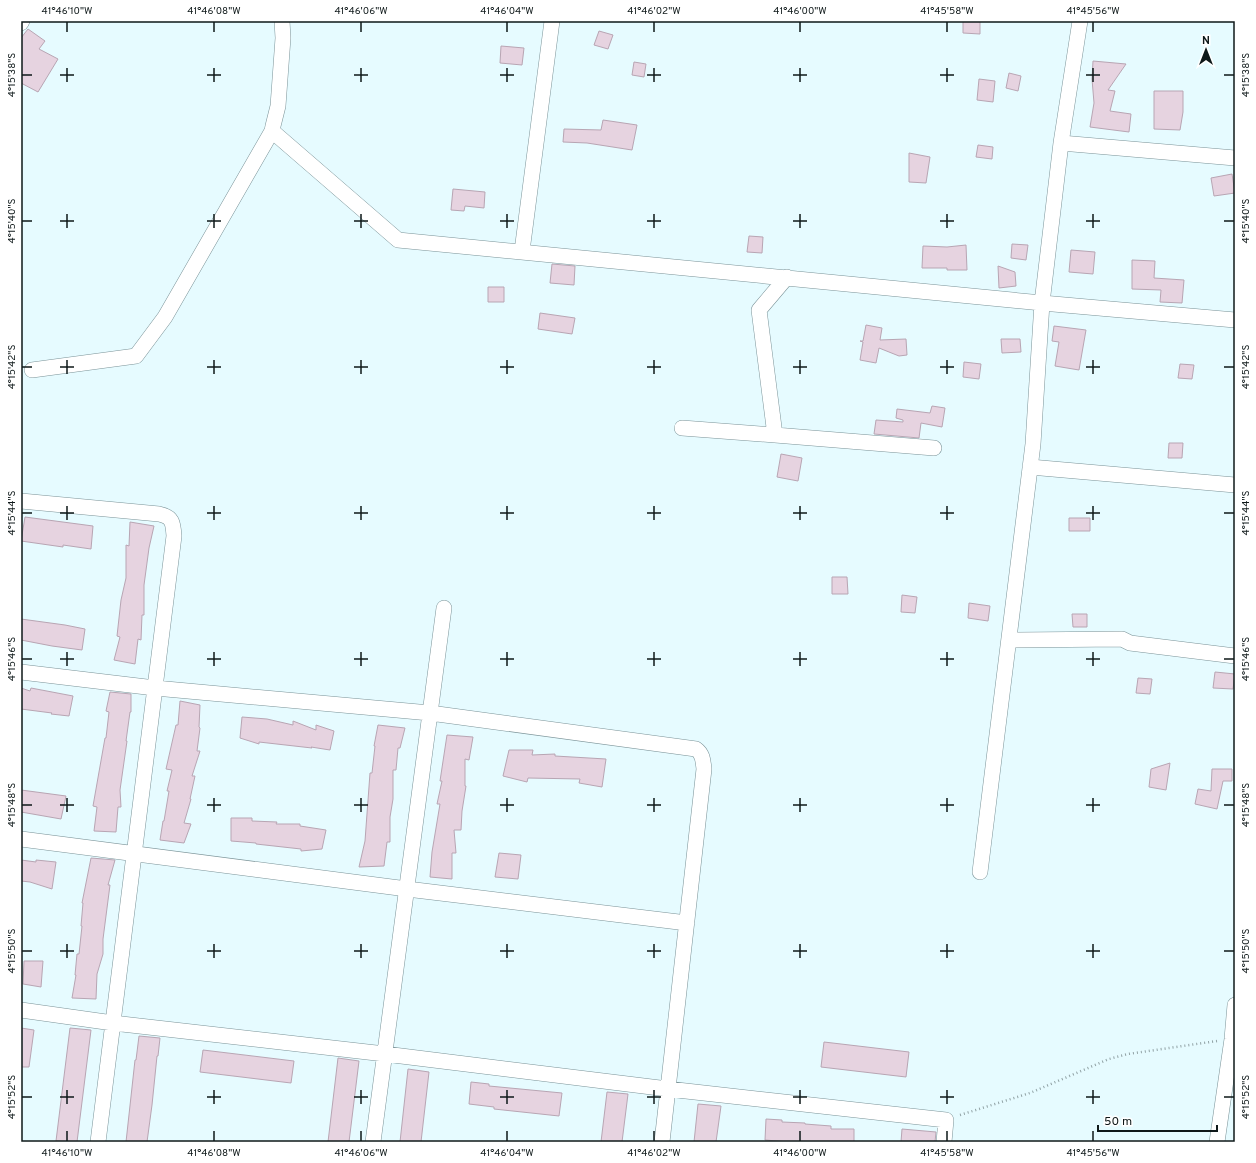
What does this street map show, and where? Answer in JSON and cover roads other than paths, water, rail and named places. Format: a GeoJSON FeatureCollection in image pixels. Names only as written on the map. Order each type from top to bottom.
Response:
{"type":"FeatureCollection","features":[{"type":"Feature","properties":{"kind":"street"},"geometry":{"type":"LineString","coordinates":[[32,370],[136,356],[165,316],[273,133],[278,106],[282,21]]}},
{"type":"Feature","properties":{"kind":"street"},"geometry":{"type":"LineString","coordinates":[[522,251],[552,21]]}},
{"type":"Feature","properties":{"kind":"street"},"geometry":{"type":"LineString","coordinates":[[980,872],[1033,444],[1042,303],[1061,143],[1080,21]]}},
{"type":"Feature","properties":{"kind":"street"},"geometry":{"type":"LineString","coordinates":[[273,133],[398,240],[1042,303],[1235,320]]}},
{"type":"Feature","properties":{"kind":"street"},"geometry":{"type":"LineString","coordinates":[[1061,143],[1235,158]]}},
{"type":"Feature","properties":{"kind":"street"},"geometry":{"type":"LineString","coordinates":[[775,434],[759,310],[787,277]]}},
{"type":"Feature","properties":{"kind":"street"},"geometry":{"type":"LineString","coordinates":[[682,428],[775,434],[934,448]]}},
{"type":"Feature","properties":{"kind":"street"},"geometry":{"type":"LineString","coordinates":[[1030,467],[1235,485]]}},
{"type":"Feature","properties":{"kind":"street"},"geometry":{"type":"LineString","coordinates":[[21,501],[159,514],[166,516],[173,524],[174,536],[98,1142]]}},
{"type":"Feature","properties":{"kind":"street"},"geometry":{"type":"LineString","coordinates":[[373,1142],[444,608]]}},
{"type":"Feature","properties":{"kind":"street"},"geometry":{"type":"LineString","coordinates":[[1009,640],[1122,640],[1130,643],[1235,656]]}},
{"type":"Feature","properties":{"kind":"street"},"geometry":{"type":"LineString","coordinates":[[21,672],[155,688],[430,713],[696,748],[703,758],[704,769],[662,1142]]}},
{"type":"Feature","properties":{"kind":"street"},"geometry":{"type":"LineString","coordinates":[[21,839],[406,889],[687,923]]}},
{"type":"Feature","properties":{"kind":"street"},"geometry":{"type":"LineString","coordinates":[[1217,1142],[1232,1039],[1235,1005]]}},
{"type":"Feature","properties":{"kind":"street"},"geometry":{"type":"LineString","coordinates":[[21,1010],[113,1023],[385,1054],[668,1089],[946,1120],[944,1142]]}}]}
